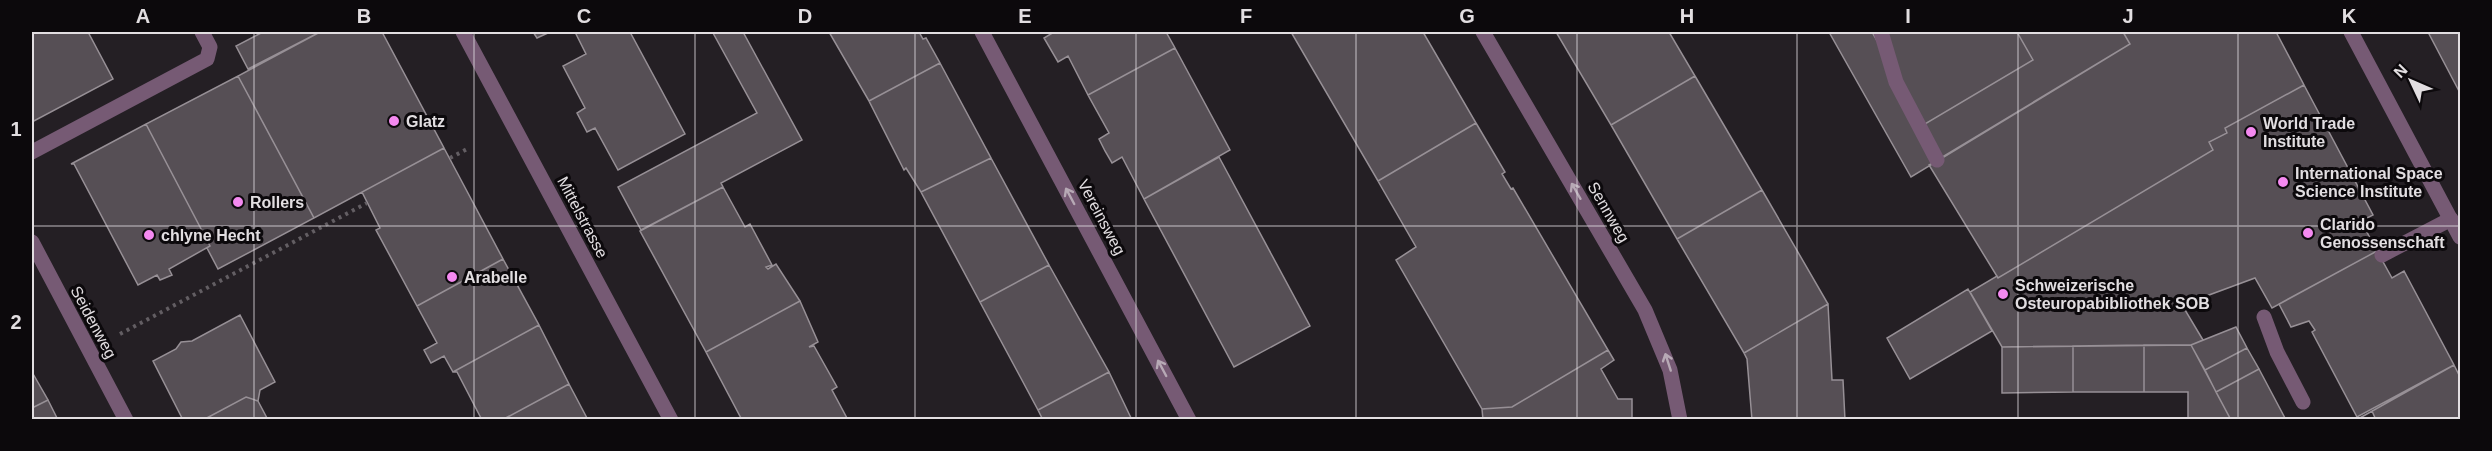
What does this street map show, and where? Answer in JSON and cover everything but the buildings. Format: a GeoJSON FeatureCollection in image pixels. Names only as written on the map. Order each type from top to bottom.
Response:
{"type":"FeatureCollection","features":[{"type":"Feature","properties":{"kind":"street"},"geometry":{"type":"LineString","coordinates":[[32,152],[207,58],[210,47],[202,32]]}},
{"type":"Feature","properties":{"kind":"street","name":"Mittelstrasse"},"geometry":{"type":"LineString","coordinates":[[464,32],[671,420]]}},
{"type":"Feature","properties":{"kind":"street","name":"Vereinsweg"},"geometry":{"type":"LineString","coordinates":[[982,32],[1189,420]]}},
{"type":"Feature","properties":{"kind":"street","name":"Sennweg"},"geometry":{"type":"LineString","coordinates":[[1483,32],[1645,310],[1671,370],[1680,420]]}},
{"type":"Feature","properties":{"kind":"street"},"geometry":{"type":"LineString","coordinates":[[1881,32],[1896,82],[1937,160]]}},
{"type":"Feature","properties":{"kind":"street"},"geometry":{"type":"LineString","coordinates":[[2351,32],[2460,237]]}},
{"type":"Feature","properties":{"kind":"street"},"geometry":{"type":"LineString","coordinates":[[2382,255],[2451,219]]}},
{"type":"Feature","properties":{"kind":"street","name":"Seidenweg"},"geometry":{"type":"LineString","coordinates":[[32,242],[126,420]]}},
{"type":"Feature","properties":{"kind":"street"},"geometry":{"type":"LineString","coordinates":[[2264,317],[2277,352],[2303,402]]}},
{"type":"Feature","properties":{"kind":"path"},"geometry":{"type":"LineString","coordinates":[[450,158],[469,148]]}},
{"type":"Feature","properties":{"kind":"path"},"geometry":{"type":"LineString","coordinates":[[114,337],[367,202]]}},
{"type":"Feature","properties":{"kind":"place","name":"Glatz"},"geometry":{"type":"Point","coordinates":[394,121]}},
{"type":"Feature","properties":{"kind":"place","name":"World Trade Institute"},"geometry":{"type":"Point","coordinates":[2251,132]}},
{"type":"Feature","properties":{"kind":"place","name":"International Space Science Institute"},"geometry":{"type":"Point","coordinates":[2283,182]}},
{"type":"Feature","properties":{"kind":"place","name":"Rollers"},"geometry":{"type":"Point","coordinates":[238,202]}},
{"type":"Feature","properties":{"kind":"place","name":"Clarido Genossenschaft"},"geometry":{"type":"Point","coordinates":[2308,233]}},
{"type":"Feature","properties":{"kind":"place","name":"chlyne Hecht"},"geometry":{"type":"Point","coordinates":[149,235]}},
{"type":"Feature","properties":{"kind":"place","name":"Arabelle"},"geometry":{"type":"Point","coordinates":[452,277]}},
{"type":"Feature","properties":{"kind":"place","name":"Schweizerische Osteuropabibliothek SOB"},"geometry":{"type":"Point","coordinates":[2003,294]}}]}
